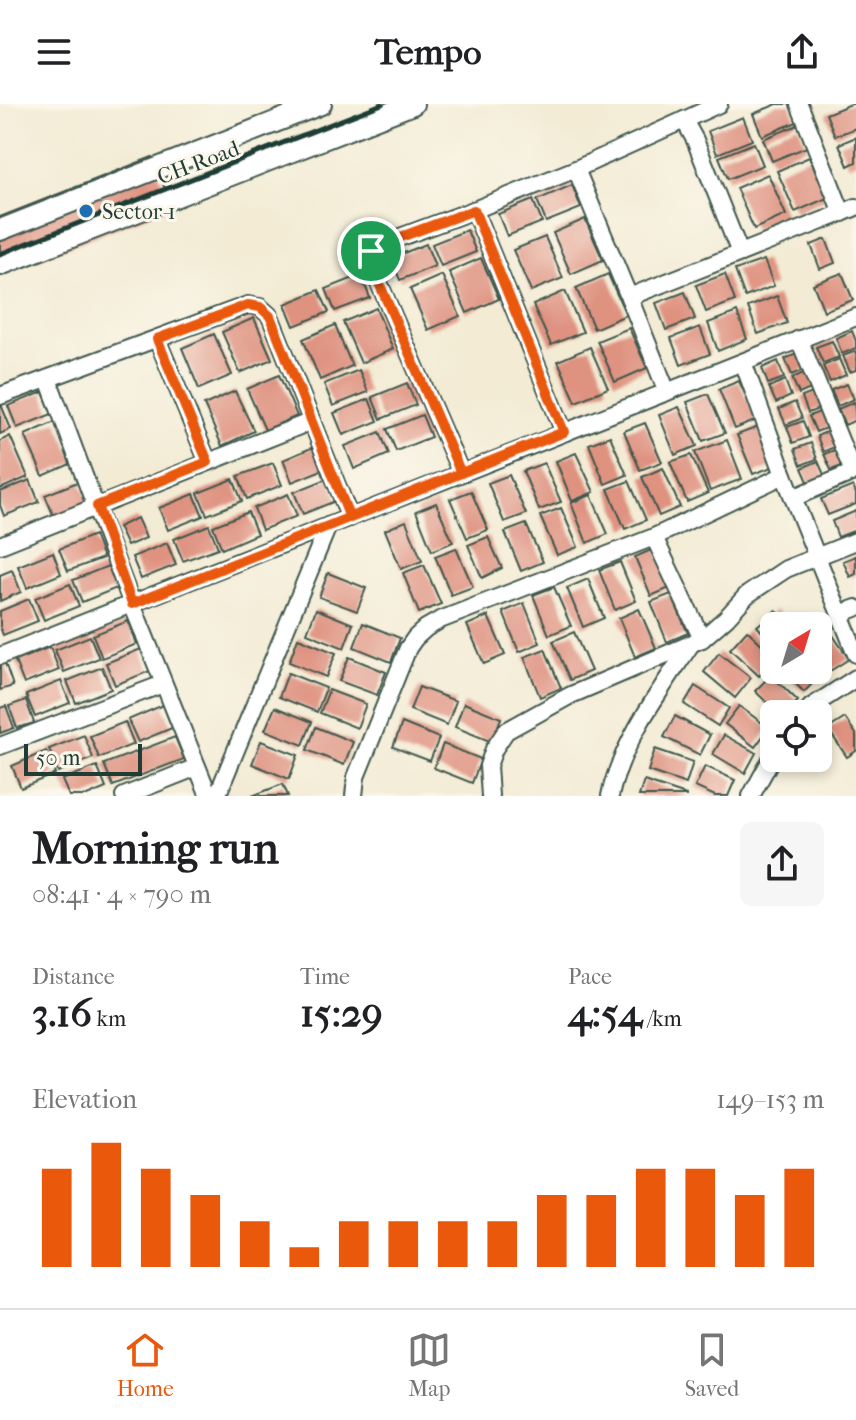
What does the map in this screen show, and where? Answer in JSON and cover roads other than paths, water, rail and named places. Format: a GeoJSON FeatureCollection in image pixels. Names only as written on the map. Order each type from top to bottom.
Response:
{"type":"FeatureCollection","features":[{"type":"Feature","properties":{"kind":"street","name":"CH Road"},"geometry":{"type":"LineString","coordinates":[[0,230],[321,104]]}},
{"type":"Feature","properties":{"kind":"street","name":"CH Road"},"geometry":{"type":"LineString","coordinates":[[0,265],[413,104]]}},
{"type":"Feature","properties":{"kind":"street"},"geometry":{"type":"LineString","coordinates":[[461,473],[370,262],[371,251],[379,245],[576,169],[719,104]]}},
{"type":"Feature","properties":{"kind":"street"},"geometry":{"type":"LineString","coordinates":[[629,297],[849,210],[799,104]]}},
{"type":"Feature","properties":{"kind":"street"},"geometry":{"type":"LineString","coordinates":[[684,120],[740,253]]}},
{"type":"Feature","properties":{"kind":"street"},"geometry":{"type":"LineString","coordinates":[[576,169],[667,392]]}},
{"type":"Feature","properties":{"kind":"street"},"geometry":{"type":"LineString","coordinates":[[474,210],[564,432]]}},
{"type":"Feature","properties":{"kind":"street"},"geometry":{"type":"LineString","coordinates":[[0,396],[248,305],[260,307],[270,316],[350,518]]}},
{"type":"Feature","properties":{"kind":"street"},"geometry":{"type":"LineString","coordinates":[[0,656],[799,339],[854,323]]}},
{"type":"Feature","properties":{"kind":"street"},"geometry":{"type":"LineString","coordinates":[[157,339],[208,462]]}},
{"type":"Feature","properties":{"kind":"street"},"geometry":{"type":"LineString","coordinates":[[793,498],[855,472],[799,339]]}},
{"type":"Feature","properties":{"kind":"street"},"geometry":{"type":"LineString","coordinates":[[743,362],[817,557],[848,611],[856,654]]}},
{"type":"Feature","properties":{"kind":"street"},"geometry":{"type":"LineString","coordinates":[[48,379],[132,604],[209,796]]}},
{"type":"Feature","properties":{"kind":"street"},"geometry":{"type":"LineString","coordinates":[[0,545],[312,421]]}},
{"type":"Feature","properties":{"kind":"street"},"geometry":{"type":"LineString","coordinates":[[354,796],[356,777],[404,657],[415,638],[426,628],[654,537],[784,475]]}},
{"type":"Feature","properties":{"kind":"street"},"geometry":{"type":"LineString","coordinates":[[217,796],[328,526]]}},
{"type":"Feature","properties":{"kind":"street"},"geometry":{"type":"LineString","coordinates":[[654,537],[696,642]]}},
{"type":"Feature","properties":{"kind":"street"},"geometry":{"type":"LineString","coordinates":[[490,796],[488,766],[494,749],[506,731],[571,695],[696,642],[726,618],[747,595],[786,569],[856,541]]}},
{"type":"Feature","properties":{"kind":"street"},"geometry":{"type":"LineString","coordinates":[[610,796],[613,780],[641,720],[696,642]]}},
{"type":"Feature","properties":{"kind":"street"},"geometry":{"type":"LineString","coordinates":[[822,700],[856,678]]}},
{"type":"Feature","properties":{"kind":"street"},"geometry":{"type":"LineString","coordinates":[[0,746],[163,684]]}},
{"type":"Feature","properties":{"kind":"street"},"geometry":{"type":"LineString","coordinates":[[124,796],[197,767]]}},
{"type":"Feature","properties":{"kind":"street"},"geometry":{"type":"LineString","coordinates":[[751,796],[764,772]]}},
{"type":"Feature","properties":{"kind":"railway"},"geometry":{"type":"LineString","coordinates":[[0,254],[382,104]]}},
{"type":"Feature","properties":{"kind":"place","name":"Sector-1"},"geometry":{"type":"Point","coordinates":[86,211]}}]}
